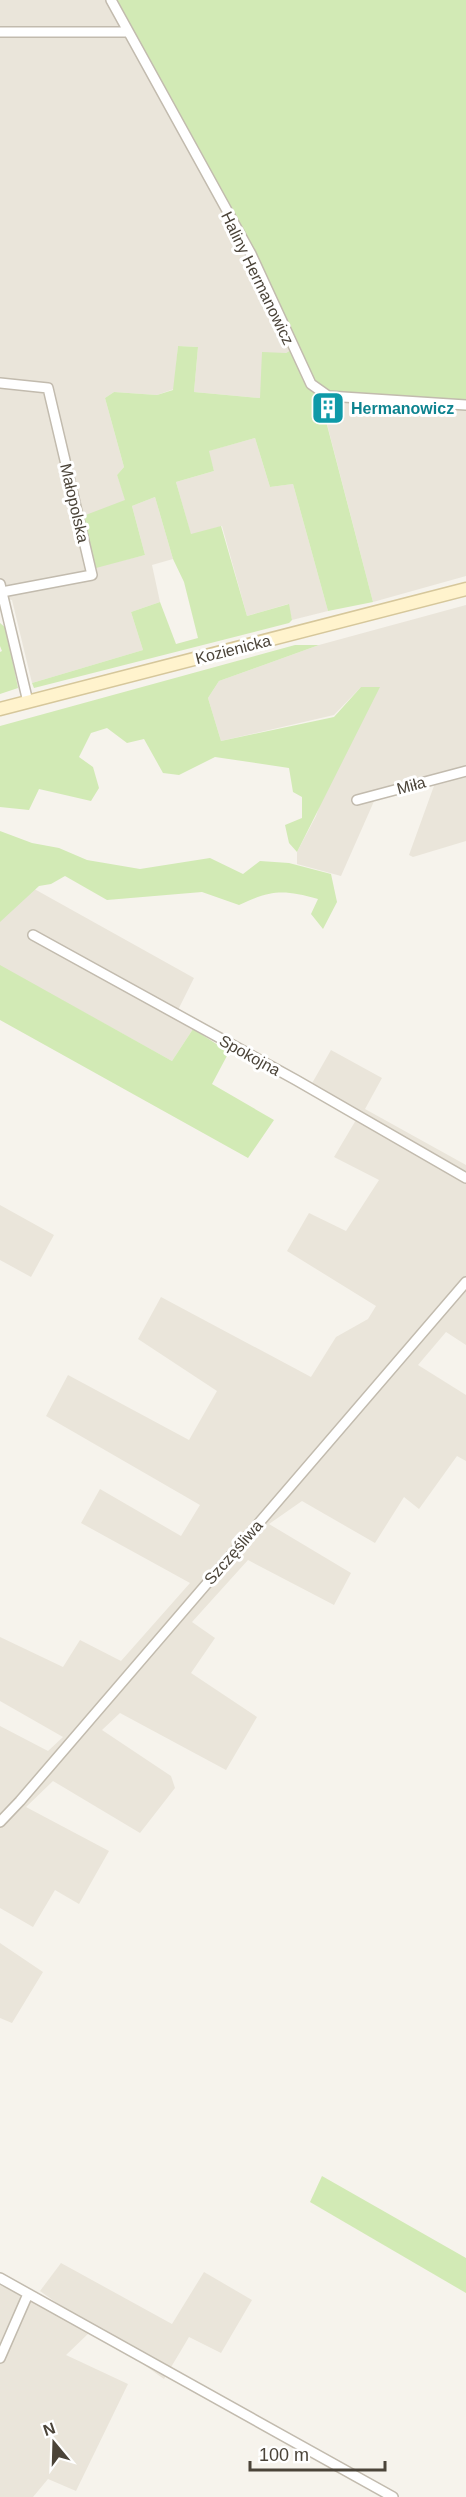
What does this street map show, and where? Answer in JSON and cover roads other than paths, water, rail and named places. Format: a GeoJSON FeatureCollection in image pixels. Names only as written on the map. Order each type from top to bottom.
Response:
{"type":"FeatureCollection","features":[{"type":"Feature","properties":{"kind":"main road","name":"Kozienicka"},"geometry":{"type":"LineString","coordinates":[[0,709],[466,589]]}},
{"type":"Feature","properties":{"kind":"street","name":"Haliny Hermanowicz"},"geometry":{"type":"LineString","coordinates":[[111,0],[251,254],[310,384],[328,396],[466,405]]}},
{"type":"Feature","properties":{"kind":"street"},"geometry":{"type":"LineString","coordinates":[[0,32],[127,32]]}},
{"type":"Feature","properties":{"kind":"street","name":"Małopolska"},"geometry":{"type":"LineString","coordinates":[[0,383],[48,388],[92,575],[1,588]]}},
{"type":"Feature","properties":{"kind":"street"},"geometry":{"type":"LineString","coordinates":[[1,588],[28,702]]}},
{"type":"Feature","properties":{"kind":"street","name":"Miła"},"geometry":{"type":"LineString","coordinates":[[357,800],[466,771]]}},
{"type":"Feature","properties":{"kind":"street","name":"Spokojna"},"geometry":{"type":"LineString","coordinates":[[33,934],[296,1080],[466,1178]]}},
{"type":"Feature","properties":{"kind":"street","name":"Szczęśliwa"},"geometry":{"type":"LineString","coordinates":[[0,1822],[466,1282]]}},
{"type":"Feature","properties":{"kind":"street"},"geometry":{"type":"LineString","coordinates":[[0,2278],[393,2497]]}},
{"type":"Feature","properties":{"kind":"street"},"geometry":{"type":"LineString","coordinates":[[0,2358],[28,2294]]}},
{"type":"Feature","properties":{"kind":"place","name":"Hermanowicz"},"geometry":{"type":"Point","coordinates":[328,408]}}]}
